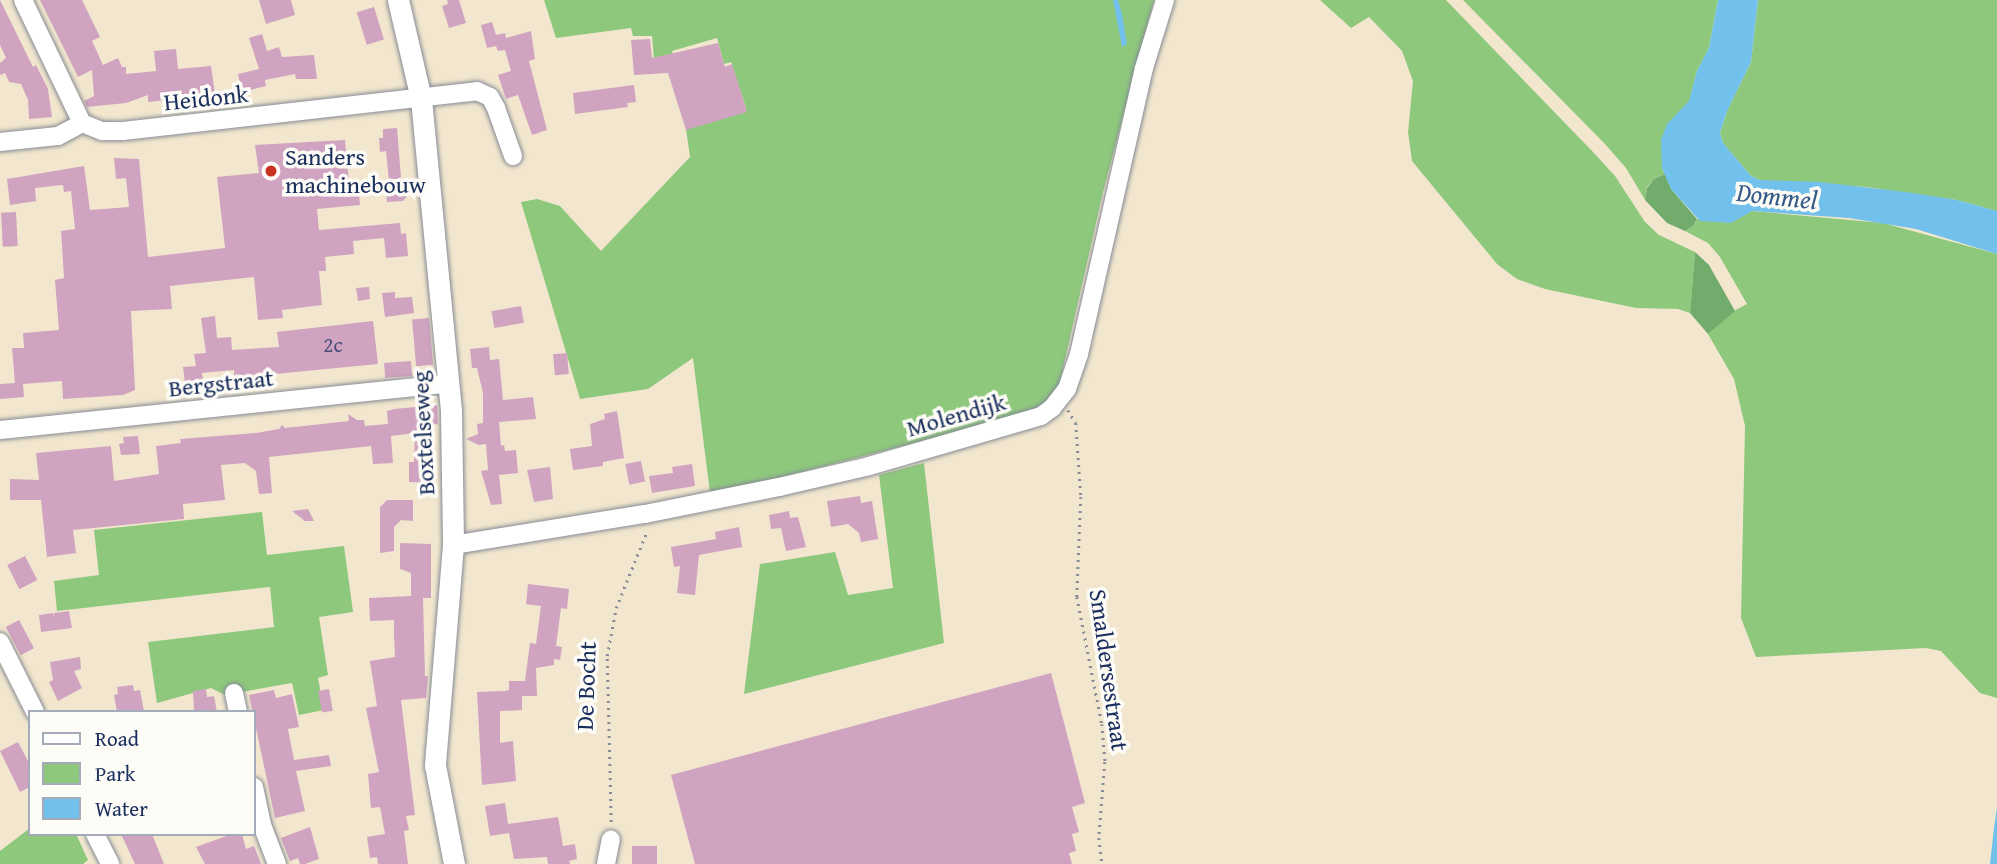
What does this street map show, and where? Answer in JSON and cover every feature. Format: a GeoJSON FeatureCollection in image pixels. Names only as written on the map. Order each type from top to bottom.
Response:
{"type":"FeatureCollection","features":[{"type":"Feature","properties":{"kind":"street"},"geometry":{"type":"LineString","coordinates":[[0,142],[58,136],[82,122],[23,0]]}},
{"type":"Feature","properties":{"kind":"street","name":"Boxtelseweg"},"geometry":{"type":"LineString","coordinates":[[398,0],[421,99],[454,484],[453,545],[435,765],[454,864]]}},
{"type":"Feature","properties":{"kind":"street"},"geometry":{"type":"LineString","coordinates":[[1061,401],[1079,354],[1144,68],[1165,0]]}},
{"type":"Feature","properties":{"kind":"street","name":"Heidonk"},"geometry":{"type":"LineString","coordinates":[[82,122],[102,131],[123,131],[477,91],[489,97],[513,156]]}},
{"type":"Feature","properties":{"kind":"street","name":"Bergstraat"},"geometry":{"type":"LineString","coordinates":[[0,430],[447,384]]}},
{"type":"Feature","properties":{"kind":"street","name":"Molendijk"},"geometry":{"type":"LineString","coordinates":[[453,545],[645,514],[869,466],[1041,416],[1061,401]]}},
{"type":"Feature","properties":{"kind":"street"},"geometry":{"type":"LineString","coordinates":[[0,642],[34,710]]}},
{"type":"Feature","properties":{"kind":"street"},"geometry":{"type":"LineString","coordinates":[[234,693],[238,710]]}},
{"type":"Feature","properties":{"kind":"street"},"geometry":{"type":"LineString","coordinates":[[256,796],[262,825],[277,864]]}},
{"type":"Feature","properties":{"kind":"street"},"geometry":{"type":"LineString","coordinates":[[96,836],[110,864]]}},
{"type":"Feature","properties":{"kind":"street"},"geometry":{"type":"LineString","coordinates":[[606,864],[611,838]]}},
{"type":"Feature","properties":{"kind":"path","name":"Smaldersestraat"},"geometry":{"type":"LineString","coordinates":[[1061,401],[1076,423],[1081,497],[1077,597],[1102,724],[1105,762],[1099,838],[1102,864]]}},
{"type":"Feature","properties":{"kind":"path","name":"De Bocht"},"geometry":{"type":"LineString","coordinates":[[611,838],[607,656],[616,608],[647,530],[645,514]]}},
{"type":"Feature","properties":{"kind":"green space"},"geometry":{"type":"Polygon","coordinates":[[[544,0],[1154,0],[1103,192],[1059,386],[1052,399],[1035,412],[710,493],[693,358],[648,389],[580,399],[521,202],[537,199],[560,206],[601,251],[690,157],[686,129],[746,108],[731,62],[724,64],[717,38],[672,51],[674,58],[654,59],[652,36],[633,36],[631,28],[556,38],[544,0]]]}},
{"type":"Feature","properties":{"kind":"green space"},"geometry":{"type":"Polygon","coordinates":[[[1320,0],[1446,0],[1615,176],[1645,222],[1659,235],[1695,252],[1690,313],[1678,309],[1636,308],[1545,289],[1517,279],[1497,264],[1412,161],[1408,132],[1413,81],[1402,51],[1369,17],[1351,28],[1320,0]]]}},
{"type":"Feature","properties":{"kind":"green space"},"geometry":{"type":"Polygon","coordinates":[[[1463,0],[1718,0],[1709,48],[1697,71],[1689,102],[1682,110],[1662,168],[1665,174],[1654,179],[1647,187],[1645,200],[1626,168],[1605,144],[1463,0]]]}},
{"type":"Feature","properties":{"kind":"green space"},"geometry":{"type":"Polygon","coordinates":[[[1758,0],[1997,0],[1997,211],[1957,200],[1866,187],[1760,180],[1751,176],[1723,143],[1720,133],[1727,111],[1751,62],[1758,0]]]}},
{"type":"Feature","properties":{"kind":"green space"},"geometry":{"type":"Polygon","coordinates":[[[1665,174],[1671,189],[1697,219],[1693,226],[1685,231],[1667,223],[1645,200],[1647,188],[1654,179],[1665,174]]]}},
{"type":"Feature","properties":{"kind":"green space"},"geometry":{"type":"Polygon","coordinates":[[[1752,211],[1883,223],[1997,254],[1997,698],[1980,693],[1941,651],[1926,648],[1756,657],[1741,618],[1745,426],[1734,379],[1708,334],[1730,313],[1747,304],[1720,257],[1708,243],[1685,231],[1693,226],[1697,219],[1730,223],[1752,211]]]}},
{"type":"Feature","properties":{"kind":"green space"},"geometry":{"type":"Polygon","coordinates":[[[1695,252],[1709,265],[1735,311],[1708,334],[1690,313],[1695,252]]]}},
{"type":"Feature","properties":{"kind":"green space"},"geometry":{"type":"Polygon","coordinates":[[[924,463],[944,643],[744,694],[760,564],[835,552],[848,595],[893,588],[879,475],[924,463]]]}},
{"type":"Feature","properties":{"kind":"green space"},"geometry":{"type":"Polygon","coordinates":[[[262,512],[267,555],[344,546],[353,612],[319,617],[328,675],[318,678],[324,710],[299,715],[292,683],[225,695],[211,688],[157,703],[148,642],[274,627],[270,587],[57,611],[54,581],[99,575],[94,530],[262,512]]]}},
{"type":"Feature","properties":{"kind":"green space"},"geometry":{"type":"Polygon","coordinates":[[[28,830],[28,836],[77,836],[88,860],[83,864],[0,864],[0,851],[28,830]]]}},
{"type":"Feature","properties":{"kind":"water"},"geometry":{"type":"Polygon","coordinates":[[[1113,0],[1118,0],[1122,14],[1127,44],[1122,47],[1113,0]]]}},
{"type":"Feature","properties":{"kind":"water","name":"Dommel"},"geometry":{"type":"Polygon","coordinates":[[[1718,0],[1758,0],[1751,62],[1727,111],[1720,133],[1723,143],[1751,176],[1760,180],[1819,182],[1906,192],[1957,200],[1997,211],[1997,254],[1916,229],[1849,218],[1752,211],[1731,223],[1700,221],[1671,189],[1662,168],[1661,140],[1667,124],[1689,101],[1697,71],[1709,48],[1718,0]]]}},
{"type":"Feature","properties":{"kind":"water"},"geometry":{"type":"Polygon","coordinates":[[[1997,808],[1997,864],[1990,864],[1994,828],[1997,808]]]}},
{"type":"Feature","properties":{"kind":"building"},"geometry":{"type":"Polygon","coordinates":[[[0,0],[33,67],[36,65],[48,89],[52,117],[29,119],[28,100],[21,84],[9,82],[5,73],[0,75],[0,63],[6,58],[0,45],[0,0]]]}},
{"type":"Feature","properties":{"kind":"building"},"geometry":{"type":"Polygon","coordinates":[[[40,0],[82,0],[100,37],[92,41],[103,65],[118,58],[122,67],[126,67],[126,74],[156,71],[154,51],[176,49],[178,69],[211,66],[215,94],[148,102],[148,95],[126,103],[87,107],[84,101],[94,96],[92,70],[78,77],[40,0]]]}},
{"type":"Feature","properties":{"kind":"building"},"geometry":{"type":"Polygon","coordinates":[[[259,0],[291,0],[295,15],[266,24],[259,0]]]}},
{"type":"Feature","properties":{"kind":"building"},"geometry":{"type":"Polygon","coordinates":[[[447,0],[459,0],[466,23],[449,28],[442,6],[448,4],[447,0]]]}},
{"type":"Feature","properties":{"kind":"building"},"geometry":{"type":"Polygon","coordinates":[[[374,7],[384,40],[367,45],[357,12],[374,7]]]}},
{"type":"Feature","properties":{"kind":"building"},"geometry":{"type":"Polygon","coordinates":[[[492,22],[496,35],[505,33],[506,38],[531,31],[535,59],[529,61],[547,130],[532,135],[518,95],[506,99],[498,75],[511,71],[505,50],[498,51],[496,46],[487,48],[481,25],[492,22]]]}},
{"type":"Feature","properties":{"kind":"building"},"geometry":{"type":"Polygon","coordinates":[[[262,34],[267,51],[279,47],[282,57],[314,55],[317,79],[296,79],[295,74],[265,80],[266,86],[242,92],[238,74],[259,69],[249,38],[262,34]]]}},
{"type":"Feature","properties":{"kind":"building"},"geometry":{"type":"Polygon","coordinates":[[[650,39],[652,58],[718,43],[725,67],[732,64],[747,112],[686,130],[668,73],[634,75],[631,40],[650,39]]]}},
{"type":"Feature","properties":{"kind":"building"},"geometry":{"type":"Polygon","coordinates":[[[634,85],[636,102],[627,103],[628,107],[575,114],[573,93],[634,85]]]}},
{"type":"Feature","properties":{"kind":"building"},"geometry":{"type":"Polygon","coordinates":[[[397,128],[402,190],[410,193],[403,201],[387,202],[385,181],[389,181],[386,151],[380,152],[379,138],[383,138],[383,129],[397,128]]]}},
{"type":"Feature","properties":{"kind":"building"},"geometry":{"type":"Polygon","coordinates":[[[345,140],[349,182],[358,182],[360,205],[317,209],[319,230],[400,223],[401,234],[406,233],[408,256],[386,258],[384,238],[353,241],[354,254],[325,257],[326,271],[319,271],[322,305],[282,310],[283,318],[258,320],[254,277],[170,286],[172,309],[131,311],[135,390],[123,395],[63,399],[62,381],[23,384],[24,397],[0,399],[0,384],[15,383],[12,348],[24,348],[23,333],[59,330],[55,280],[64,278],[61,231],[75,229],[71,191],[64,192],[63,185],[35,188],[36,201],[10,205],[7,179],[84,166],[90,210],[129,207],[126,178],[116,179],[114,158],[139,159],[148,257],[225,248],[217,177],[259,173],[255,145],[345,140]]]}},
{"type":"Feature","properties":{"kind":"building"},"geometry":{"type":"Polygon","coordinates":[[[16,212],[18,246],[3,247],[1,213],[16,212]]]}},
{"type":"Feature","properties":{"kind":"building"},"geometry":{"type":"Polygon","coordinates":[[[369,287],[370,299],[358,301],[356,288],[369,287]]]}},
{"type":"Feature","properties":{"kind":"building"},"geometry":{"type":"Polygon","coordinates":[[[395,292],[395,298],[412,297],[414,313],[385,317],[382,293],[395,292]]]}},
{"type":"Feature","properties":{"kind":"building"},"geometry":{"type":"Polygon","coordinates":[[[521,306],[524,323],[494,328],[491,311],[521,306]]]}},
{"type":"Feature","properties":{"kind":"building"},"geometry":{"type":"Polygon","coordinates":[[[215,316],[217,338],[231,337],[232,350],[279,347],[277,332],[373,321],[378,364],[234,378],[234,370],[202,373],[203,381],[185,383],[183,367],[196,366],[194,354],[206,353],[201,318],[215,316]]]}},
{"type":"Feature","properties":{"kind":"building"},"geometry":{"type":"Polygon","coordinates":[[[429,318],[433,365],[416,366],[412,319],[429,318]]]}},
{"type":"Feature","properties":{"kind":"building"},"geometry":{"type":"Polygon","coordinates":[[[489,347],[490,360],[499,359],[503,400],[533,397],[536,419],[499,422],[501,446],[504,445],[505,451],[516,450],[518,473],[499,475],[502,504],[491,505],[481,471],[488,470],[486,444],[479,445],[466,439],[478,434],[477,424],[483,423],[483,393],[477,368],[472,368],[470,349],[489,347]]]}},
{"type":"Feature","properties":{"kind":"building"},"geometry":{"type":"Polygon","coordinates":[[[567,353],[569,374],[555,375],[553,354],[567,353]]]}},
{"type":"Feature","properties":{"kind":"building"},"geometry":{"type":"Polygon","coordinates":[[[411,361],[412,376],[385,378],[384,363],[411,361]]]}},
{"type":"Feature","properties":{"kind":"building"},"geometry":{"type":"Polygon","coordinates":[[[437,405],[438,424],[428,425],[427,462],[433,462],[433,483],[409,482],[409,462],[414,462],[415,433],[391,436],[393,463],[373,464],[371,446],[269,457],[272,493],[259,494],[256,471],[245,463],[221,465],[225,500],[183,504],[184,519],[73,530],[76,553],[47,557],[41,500],[10,500],[10,479],[39,480],[36,453],[111,446],[114,481],[159,474],[156,446],[181,443],[180,439],[256,433],[279,429],[282,425],[285,428],[349,421],[348,414],[357,420],[364,420],[365,426],[388,424],[387,411],[437,405]]]}},
{"type":"Feature","properties":{"kind":"building"},"geometry":{"type":"Polygon","coordinates":[[[617,411],[624,458],[603,462],[603,466],[573,470],[570,449],[592,446],[590,424],[605,419],[604,414],[617,411]]]}},
{"type":"Feature","properties":{"kind":"building"},"geometry":{"type":"Polygon","coordinates":[[[138,436],[140,454],[121,455],[119,444],[124,443],[123,437],[138,436]]]}},
{"type":"Feature","properties":{"kind":"building"},"geometry":{"type":"Polygon","coordinates":[[[641,461],[645,482],[629,485],[625,464],[641,461]]]}},
{"type":"Feature","properties":{"kind":"building"},"geometry":{"type":"Polygon","coordinates":[[[692,464],[695,486],[652,493],[649,476],[673,473],[672,467],[692,464]]]}},
{"type":"Feature","properties":{"kind":"building"},"geometry":{"type":"Polygon","coordinates":[[[550,467],[553,499],[534,502],[527,470],[550,467]]]}},
{"type":"Feature","properties":{"kind":"building"},"geometry":{"type":"Polygon","coordinates":[[[860,496],[861,503],[872,501],[878,539],[861,542],[859,533],[848,524],[831,527],[827,501],[860,496]]]}},
{"type":"Feature","properties":{"kind":"building"},"geometry":{"type":"Polygon","coordinates":[[[387,500],[413,500],[413,521],[401,520],[394,527],[394,551],[380,553],[380,507],[387,500]]]}},
{"type":"Feature","properties":{"kind":"building"},"geometry":{"type":"Polygon","coordinates":[[[308,509],[314,521],[305,521],[292,511],[308,509]]]}},
{"type":"Feature","properties":{"kind":"building"},"geometry":{"type":"Polygon","coordinates":[[[789,511],[790,518],[798,517],[806,547],[786,551],[781,528],[771,529],[769,515],[789,511]]]}},
{"type":"Feature","properties":{"kind":"building"},"geometry":{"type":"Polygon","coordinates":[[[739,527],[742,547],[699,555],[695,595],[677,593],[680,566],[674,567],[671,547],[716,539],[715,532],[739,527]]]}},
{"type":"Feature","properties":{"kind":"building"},"geometry":{"type":"Polygon","coordinates":[[[400,543],[431,544],[431,598],[423,598],[425,676],[428,676],[426,698],[401,700],[415,815],[406,816],[409,830],[404,831],[408,864],[378,864],[377,857],[370,858],[367,837],[385,834],[380,807],[371,808],[368,774],[379,772],[366,708],[377,706],[370,661],[395,657],[394,620],[370,621],[369,598],[411,596],[411,573],[400,569],[400,543]]]}},
{"type":"Feature","properties":{"kind":"building"},"geometry":{"type":"Polygon","coordinates":[[[25,556],[37,580],[19,589],[7,565],[25,556]]]}},
{"type":"Feature","properties":{"kind":"building"},"geometry":{"type":"Polygon","coordinates":[[[528,584],[569,589],[567,609],[561,608],[556,646],[562,647],[560,660],[554,659],[554,665],[536,668],[537,696],[522,696],[522,710],[500,711],[500,743],[513,741],[516,781],[482,785],[477,692],[505,691],[509,690],[509,681],[525,681],[530,643],[536,644],[541,606],[526,604],[528,584]]]}},
{"type":"Feature","properties":{"kind":"building"},"geometry":{"type":"Polygon","coordinates":[[[69,611],[72,628],[41,632],[39,615],[53,613],[54,617],[54,613],[69,611]]]}},
{"type":"Feature","properties":{"kind":"building"},"geometry":{"type":"Polygon","coordinates":[[[19,620],[34,648],[21,655],[6,627],[19,620]]]}},
{"type":"Feature","properties":{"kind":"building"},"geometry":{"type":"Polygon","coordinates":[[[80,657],[81,669],[74,671],[82,688],[58,701],[49,682],[53,680],[50,662],[80,657]]]}},
{"type":"Feature","properties":{"kind":"building"},"geometry":{"type":"Polygon","coordinates":[[[1051,673],[1085,803],[1072,807],[1079,832],[1072,834],[1076,851],[1069,853],[1072,864],[695,864],[671,775],[1051,673]]]}},
{"type":"Feature","properties":{"kind":"building"},"geometry":{"type":"Polygon","coordinates":[[[133,685],[134,691],[140,690],[144,710],[117,710],[114,695],[118,694],[117,687],[133,685]]]}},
{"type":"Feature","properties":{"kind":"building"},"geometry":{"type":"Polygon","coordinates":[[[206,689],[207,697],[214,696],[217,710],[194,710],[193,691],[206,689]]]}},
{"type":"Feature","properties":{"kind":"building"},"geometry":{"type":"Polygon","coordinates":[[[329,689],[333,711],[322,713],[318,691],[329,689]]]}},
{"type":"Feature","properties":{"kind":"building"},"geometry":{"type":"Polygon","coordinates":[[[274,690],[276,698],[292,694],[299,727],[288,729],[294,760],[329,755],[331,766],[296,771],[305,811],[275,818],[256,728],[256,710],[252,710],[249,695],[274,690]]]}},
{"type":"Feature","properties":{"kind":"building"},"geometry":{"type":"Polygon","coordinates":[[[18,742],[28,761],[28,788],[20,792],[0,751],[18,742]]]}},
{"type":"Feature","properties":{"kind":"building"},"geometry":{"type":"Polygon","coordinates":[[[505,803],[508,824],[558,817],[563,846],[575,844],[577,859],[569,861],[570,864],[548,864],[547,857],[514,859],[509,833],[490,836],[485,806],[505,803]]]}},
{"type":"Feature","properties":{"kind":"building"},"geometry":{"type":"Polygon","coordinates":[[[310,827],[319,859],[305,864],[300,864],[298,858],[290,861],[281,838],[310,827]]]}},
{"type":"Feature","properties":{"kind":"building"},"geometry":{"type":"Polygon","coordinates":[[[122,836],[153,836],[164,864],[135,864],[122,836]]]}},
{"type":"Feature","properties":{"kind":"building"},"geometry":{"type":"Polygon","coordinates":[[[226,836],[243,836],[246,849],[254,846],[261,864],[205,864],[196,847],[226,836]]]}},
{"type":"Feature","properties":{"kind":"building"},"geometry":{"type":"Polygon","coordinates":[[[632,846],[657,846],[657,864],[632,864],[632,846]]]}},
{"type":"Feature","properties":{"kind":"place","name":"Sanders machinebouw"},"geometry":{"type":"Point","coordinates":[271,171]}}]}
